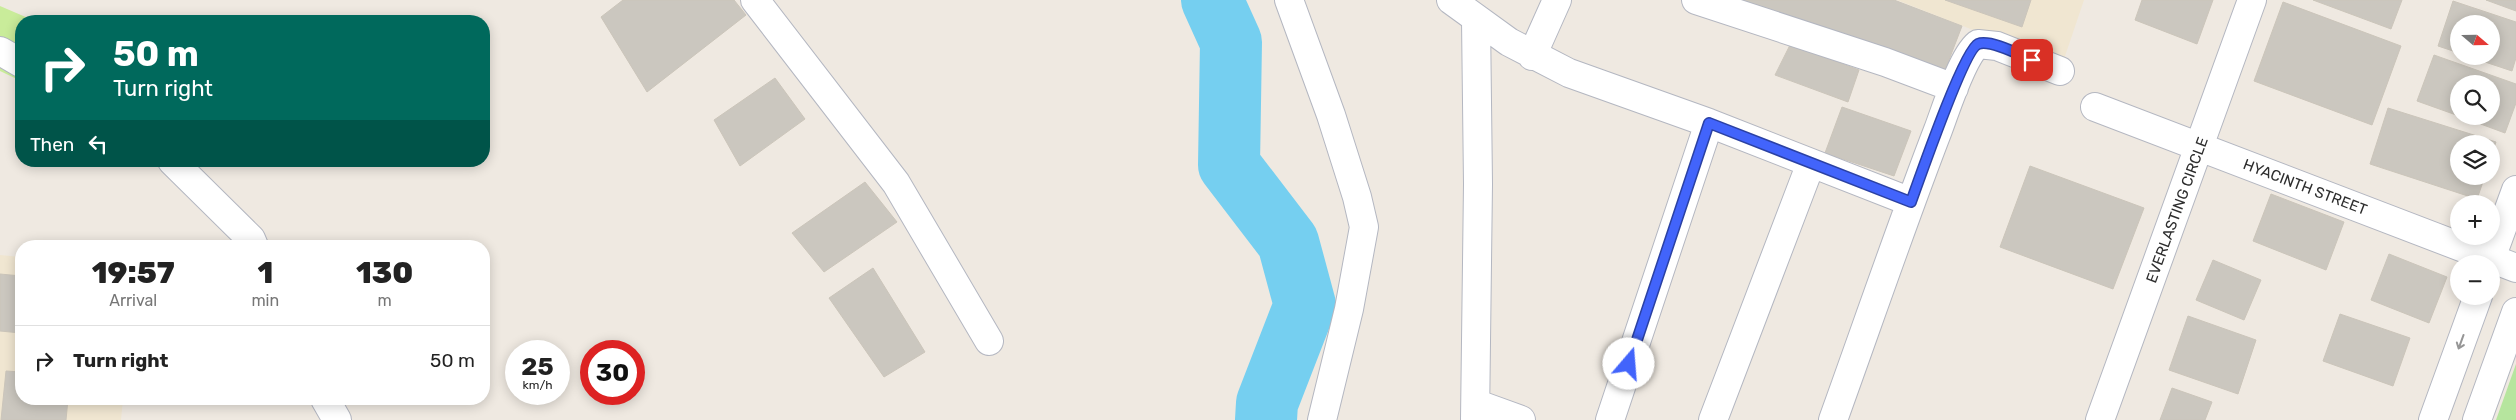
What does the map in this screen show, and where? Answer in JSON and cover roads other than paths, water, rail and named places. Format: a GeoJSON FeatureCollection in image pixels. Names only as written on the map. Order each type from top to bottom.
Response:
{"type":"FeatureCollection","features":[{"type":"Feature","properties":{"kind":"street"},"geometry":{"type":"LineString","coordinates":[[755,0],[896,183],[989,341]]}},
{"type":"Feature","properties":{"kind":"street"},"geometry":{"type":"LineString","coordinates":[[1289,0],[1330,115],[1357,198],[1364,227],[1349,309],[1322,420]]}},
{"type":"Feature","properties":{"kind":"street"},"geometry":{"type":"LineString","coordinates":[[1451,0],[1476,20],[1532,56],[1569,73],[1709,123],[1911,202]]}},
{"type":"Feature","properties":{"kind":"street"},"geometry":{"type":"LineString","coordinates":[[1532,56],[1557,0]]}},
{"type":"Feature","properties":{"kind":"street"},"geometry":{"type":"LineString","coordinates":[[1696,0],[1885,62],[1954,88]]}},
{"type":"Feature","properties":{"kind":"street","name":"EVERLASTING CIRCLE"},"geometry":{"type":"LineString","coordinates":[[2100,420],[2201,147],[2252,0]]}},
{"type":"Feature","properties":{"kind":"street"},"geometry":{"type":"LineString","coordinates":[[1476,20],[1476,412],[1521,420]]}},
{"type":"Feature","properties":{"kind":"street"},"geometry":{"type":"LineString","coordinates":[[1833,420],[1911,202],[1954,88],[1972,49],[1978,44],[1997,46],[2060,71]]}},
{"type":"Feature","properties":{"kind":"street"},"geometry":{"type":"LineString","coordinates":[[0,51],[15,60]]}},
{"type":"Feature","properties":{"kind":"street","name":"HYACINTH STREET"},"geometry":{"type":"LineString","coordinates":[[2095,107],[2478,255]]}},
{"type":"Feature","properties":{"kind":"street"},"geometry":{"type":"LineString","coordinates":[[1610,420],[1709,123]]}},
{"type":"Feature","properties":{"kind":"street"},"geometry":{"type":"LineString","coordinates":[[1713,420],[1810,163]]}},
{"type":"Feature","properties":{"kind":"street"},"geometry":{"type":"LineString","coordinates":[[178,167],[251,240]]}},
{"type":"Feature","properties":{"kind":"street"},"geometry":{"type":"LineString","coordinates":[[2500,259],[2516,190]]}},
{"type":"Feature","properties":{"kind":"street"},"geometry":{"type":"LineString","coordinates":[[2433,420],[2475,305]]}},
{"type":"Feature","properties":{"kind":"street"},"geometry":{"type":"LineString","coordinates":[[2477,420],[2516,312]]}},
{"type":"Feature","properties":{"kind":"street"},"geometry":{"type":"LineString","coordinates":[[328,405],[337,420]]}},
{"type":"Feature","properties":{"kind":"waterway"},"geometry":{"type":"LineString","coordinates":[[1212,0],[1231,42],[1229,165],[1288,242],[1305,305],[1267,403],[1266,420]]}}]}
